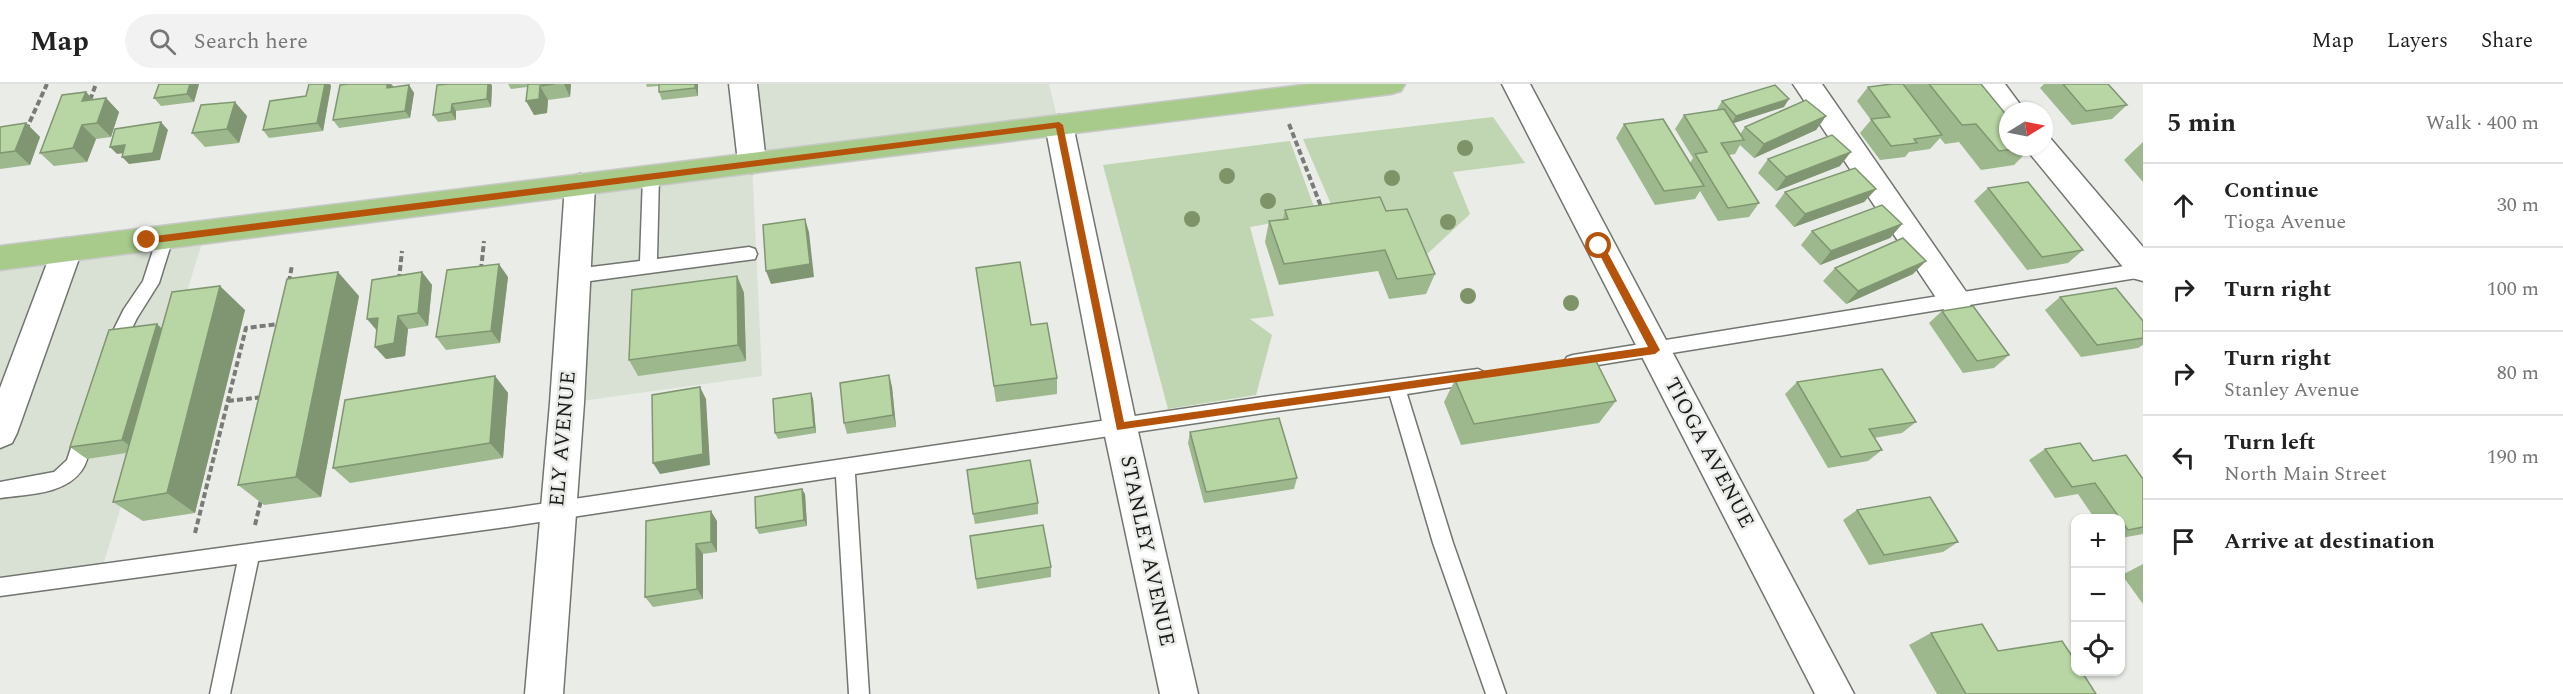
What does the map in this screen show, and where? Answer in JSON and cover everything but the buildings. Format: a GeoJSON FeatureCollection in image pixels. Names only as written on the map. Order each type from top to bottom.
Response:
{"type":"FeatureCollection","features":[{"type":"Feature","properties":{"kind":"main road"},"geometry":{"type":"LineString","coordinates":[[0,258],[752,162],[1391,84]]}},
{"type":"Feature","properties":{"kind":"street"},"geometry":{"type":"LineString","coordinates":[[743,84],[752,162]]}},
{"type":"Feature","properties":{"kind":"street","name":"TIOGA AVENUE"},"geometry":{"type":"LineString","coordinates":[[1516,84],[1835,694]]}},
{"type":"Feature","properties":{"kind":"street"},"geometry":{"type":"LineString","coordinates":[[1806,84],[1956,302]]}},
{"type":"Feature","properties":{"kind":"street"},"geometry":{"type":"LineString","coordinates":[[1989,84],[2004,102]]}},
{"type":"Feature","properties":{"kind":"street","name":"STANLEY AVENUE"},"geometry":{"type":"LineString","coordinates":[[1059,125],[1120,427],[1179,694]]}},
{"type":"Feature","properties":{"kind":"street"},"geometry":{"type":"LineString","coordinates":[[2049,156],[2143,269]]}},
{"type":"Feature","properties":{"kind":"street","name":"ELY AVENUE"},"geometry":{"type":"LineString","coordinates":[[544,694],[567,403],[580,185]]}},
{"type":"Feature","properties":{"kind":"street"},"geometry":{"type":"LineString","coordinates":[[0,433],[67,250]]}},
{"type":"Feature","properties":{"kind":"lane"},"geometry":{"type":"LineString","coordinates":[[648,267],[651,176]]}},
{"type":"Feature","properties":{"kind":"lane"},"geometry":{"type":"LineString","coordinates":[[108,364],[115,342],[151,283],[165,238]]}},
{"type":"Feature","properties":{"kind":"lane"},"geometry":{"type":"LineString","coordinates":[[575,276],[749,254]]}},
{"type":"Feature","properties":{"kind":"lane"},"geometry":{"type":"LineString","coordinates":[[1560,364],[1956,302],[2143,269]]}},
{"type":"Feature","properties":{"kind":"lane"},"geometry":{"type":"LineString","coordinates":[[0,588],[557,511],[1263,405],[1397,389],[1502,373]]}},
{"type":"Feature","properties":{"kind":"lane"},"geometry":{"type":"LineString","coordinates":[[1397,389],[1443,543],[1496,694]]}},
{"type":"Feature","properties":{"kind":"lane"},"geometry":{"type":"LineString","coordinates":[[0,490],[59,480],[75,465],[93,409]]}},
{"type":"Feature","properties":{"kind":"lane"},"geometry":{"type":"LineString","coordinates":[[845,467],[859,694]]}},
{"type":"Feature","properties":{"kind":"lane"},"geometry":{"type":"LineString","coordinates":[[220,694],[249,555]]}},
{"type":"Feature","properties":{"kind":"path"},"geometry":{"type":"LineString","coordinates":[[22,140],[46,84]]}},
{"type":"Feature","properties":{"kind":"path"},"geometry":{"type":"LineString","coordinates":[[87,107],[96,84]]}},
{"type":"Feature","properties":{"kind":"path"},"geometry":{"type":"LineString","coordinates":[[1279,98],[1324,216]]}},
{"type":"Feature","properties":{"kind":"path"},"geometry":{"type":"LineString","coordinates":[[480,280],[484,240]]}},
{"type":"Feature","properties":{"kind":"path"},"geometry":{"type":"LineString","coordinates":[[398,291],[402,251]]}},
{"type":"Feature","properties":{"kind":"path"},"geometry":{"type":"LineString","coordinates":[[287,288],[292,265]]}},
{"type":"Feature","properties":{"kind":"path"},"geometry":{"type":"LineString","coordinates":[[187,563],[246,328],[291,322]]}},
{"type":"Feature","properties":{"kind":"path"},"geometry":{"type":"LineString","coordinates":[[228,401],[273,395]]}},
{"type":"Feature","properties":{"kind":"path"},"geometry":{"type":"LineString","coordinates":[[249,555],[262,497]]}},
{"type":"Feature","properties":{"kind":"shaded area"},"geometry":{"type":"Polygon","coordinates":[[[743,84],[1049,84],[1059,125],[752,162],[743,84]]]}},
{"type":"Feature","properties":{"kind":"shaded area"},"geometry":{"type":"Polygon","coordinates":[[[752,162],[762,376],[567,403],[580,185],[752,162]]]}},
{"type":"Feature","properties":{"kind":"shaded area"},"geometry":{"type":"Polygon","coordinates":[[[205,233],[100,575],[0,587],[0,258],[205,233]]]}},
{"type":"Feature","properties":{"kind":"green space"},"geometry":{"type":"Polygon","coordinates":[[[1493,117],[1525,163],[1453,172],[1470,214],[1424,257],[1336,216],[1303,139],[1493,117]]]}},
{"type":"Feature","properties":{"kind":"green space"},"geometry":{"type":"Polygon","coordinates":[[[1290,141],[1317,215],[1250,227],[1274,316],[1250,319],[1272,335],[1256,395],[1168,409],[1103,165],[1290,141]]]}},
{"type":"Feature","properties":{"kind":"route"},"geometry":{"type":"LineString","coordinates":[[147,240],[1059,125],[1120,427],[1263,405],[1397,389],[1655,350],[1599,246]]}}]}
